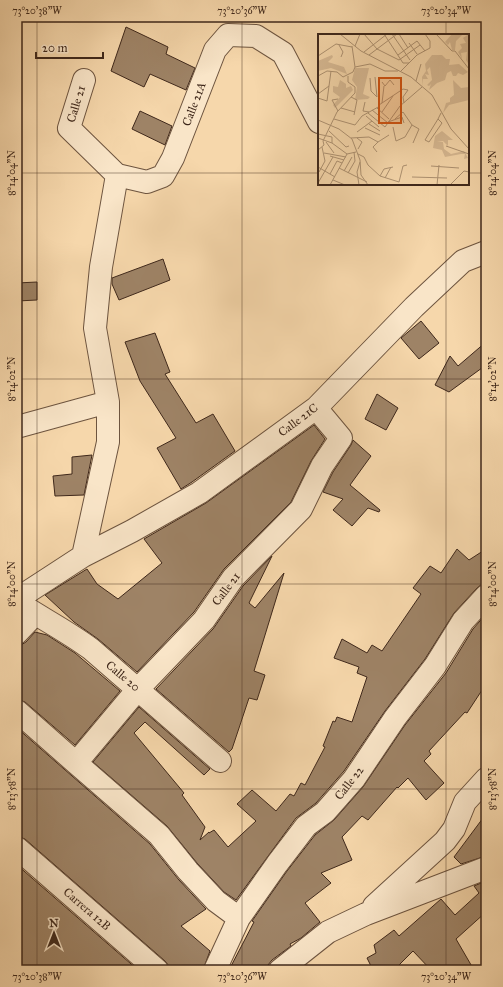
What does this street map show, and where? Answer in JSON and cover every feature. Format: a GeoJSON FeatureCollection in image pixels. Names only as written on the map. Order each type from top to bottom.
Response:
{"type":"FeatureCollection","features":[{"type":"Feature","properties":{"kind":"street","name":"Calle 21A"},"geometry":{"type":"LineString","coordinates":[[117,175],[147,182],[163,176],[173,158],[215,50],[228,35],[256,36],[283,53],[318,120]]}},
{"type":"Feature","properties":{"kind":"street","name":"Calle 21"},"geometry":{"type":"LineString","coordinates":[[84,80],[69,128],[117,175]]}},
{"type":"Feature","properties":{"kind":"street"},"geometry":{"type":"LineString","coordinates":[[83,556],[108,442],[108,402],[95,328],[101,267],[117,175]]}},
{"type":"Feature","properties":{"kind":"street","name":"Calle 21C"},"geometry":{"type":"LineString","coordinates":[[17,600],[83,556],[132,531],[199,492],[316,408],[414,307],[463,261],[486,252]]}},
{"type":"Feature","properties":{"kind":"street"},"geometry":{"type":"LineString","coordinates":[[17,427],[108,402]]}},
{"type":"Feature","properties":{"kind":"street","name":"Calle 21"},"geometry":{"type":"LineString","coordinates":[[76,764],[138,689],[204,620],[233,578],[301,509],[322,466],[341,438],[316,408]]}},
{"type":"Feature","properties":{"kind":"street","name":"Calle 22"},"geometry":{"type":"LineString","coordinates":[[215,970],[239,918],[277,864],[306,826],[325,812],[354,779],[395,718],[435,666],[463,621],[486,596]]}},
{"type":"Feature","properties":{"kind":"street","name":"Calle 20"},"geometry":{"type":"LineString","coordinates":[[17,600],[35,614],[72,634],[138,689],[220,761]]}},
{"type":"Feature","properties":{"kind":"street"},"geometry":{"type":"LineString","coordinates":[[17,633],[35,614]]}},
{"type":"Feature","properties":{"kind":"street"},"geometry":{"type":"LineString","coordinates":[[17,711],[159,835],[188,871],[216,901],[239,918]]}},
{"type":"Feature","properties":{"kind":"street"},"geometry":{"type":"LineString","coordinates":[[366,914],[445,841],[454,829],[465,802],[486,779]]}},
{"type":"Feature","properties":{"kind":"street","name":"Carrera 12B"},"geometry":{"type":"LineString","coordinates":[[17,848],[157,970]]}},
{"type":"Feature","properties":{"kind":"street"},"geometry":{"type":"LineString","coordinates":[[280,970],[328,932],[366,914],[486,868]]}},
{"type":"Feature","properties":{"kind":"building"},"geometry":{"type":"Polygon","coordinates":[[[126,27],[168,47],[166,54],[195,68],[186,90],[150,74],[144,87],[111,71],[126,27]]]}},
{"type":"Feature","properties":{"kind":"building"},"geometry":{"type":"Polygon","coordinates":[[[140,111],[172,126],[165,145],[132,129],[140,111]]]}},
{"type":"Feature","properties":{"kind":"building"},"geometry":{"type":"Polygon","coordinates":[[[163,259],[170,280],[119,300],[112,284],[112,278],[163,259]]]}},
{"type":"Feature","properties":{"kind":"building"},"geometry":{"type":"Polygon","coordinates":[[[37,282],[37,300],[17,301],[17,283],[37,282]]]}},
{"type":"Feature","properties":{"kind":"building"},"geometry":{"type":"Polygon","coordinates":[[[421,321],[439,343],[419,359],[401,338],[421,321]]]}},
{"type":"Feature","properties":{"kind":"building"},"geometry":{"type":"Polygon","coordinates":[[[155,333],[170,372],[165,374],[196,423],[213,414],[235,451],[181,489],[157,448],[176,438],[140,381],[125,342],[155,333]]]}},
{"type":"Feature","properties":{"kind":"building"},"geometry":{"type":"Polygon","coordinates":[[[486,342],[486,365],[449,392],[435,385],[450,356],[458,366],[486,342]]]}},
{"type":"Feature","properties":{"kind":"building"},"geometry":{"type":"Polygon","coordinates":[[[377,394],[398,408],[386,430],[365,419],[377,394]]]}},
{"type":"Feature","properties":{"kind":"building"},"geometry":{"type":"Polygon","coordinates":[[[314,425],[325,439],[311,461],[291,502],[224,569],[194,612],[137,672],[98,639],[74,622],[45,595],[87,569],[97,584],[118,599],[162,563],[144,539],[206,503],[314,425]]]}},
{"type":"Feature","properties":{"kind":"building"},"geometry":{"type":"Polygon","coordinates":[[[353,440],[371,456],[350,485],[380,510],[379,512],[368,508],[352,526],[333,510],[343,499],[323,492],[333,472],[353,440]]]}},
{"type":"Feature","properties":{"kind":"building"},"geometry":{"type":"Polygon","coordinates":[[[92,455],[84,495],[55,496],[53,476],[72,474],[72,457],[92,455]]]}},
{"type":"Feature","properties":{"kind":"building"},"geometry":{"type":"Polygon","coordinates":[[[457,549],[469,560],[486,549],[486,584],[482,584],[477,588],[454,613],[425,659],[385,711],[344,771],[316,803],[296,818],[236,900],[224,892],[197,863],[167,826],[93,762],[139,707],[210,769],[204,775],[145,722],[134,733],[184,793],[182,795],[205,827],[200,840],[209,832],[214,830],[228,847],[256,821],[237,804],[252,790],[276,811],[290,794],[294,796],[301,783],[305,785],[325,747],[323,746],[333,721],[335,722],[337,717],[352,722],[367,677],[357,673],[359,667],[334,658],[342,639],[367,653],[372,645],[382,651],[421,594],[413,588],[430,566],[441,573],[457,549]]]}},
{"type":"Feature","properties":{"kind":"building"},"geometry":{"type":"Polygon","coordinates":[[[272,556],[249,603],[255,608],[284,573],[254,671],[265,675],[257,700],[249,698],[232,749],[229,752],[156,689],[213,629],[243,586],[272,556]]]}},
{"type":"Feature","properties":{"kind":"building"},"geometry":{"type":"Polygon","coordinates":[[[486,614],[486,684],[467,713],[465,712],[429,751],[431,754],[424,761],[444,783],[426,800],[408,778],[398,788],[397,787],[368,820],[362,816],[342,837],[352,860],[321,873],[331,883],[305,903],[320,922],[301,938],[290,944],[291,946],[272,960],[264,970],[229,970],[254,922],[252,921],[287,871],[315,835],[334,820],[363,787],[405,725],[446,673],[473,629],[486,614]]]}},
{"type":"Feature","properties":{"kind":"building"},"geometry":{"type":"Polygon","coordinates":[[[35,632],[47,635],[75,653],[120,691],[75,745],[25,702],[17,699],[17,645],[21,645],[26,642],[35,632]]]}},
{"type":"Feature","properties":{"kind":"building"},"geometry":{"type":"Polygon","coordinates":[[[17,728],[150,844],[179,880],[206,909],[181,926],[210,951],[203,970],[169,970],[169,966],[165,961],[25,839],[17,836],[17,728]]]}},
{"type":"Feature","properties":{"kind":"building"},"geometry":{"type":"Polygon","coordinates":[[[486,814],[486,856],[461,864],[454,857],[486,814]]]}},
{"type":"Feature","properties":{"kind":"building"},"geometry":{"type":"Polygon","coordinates":[[[17,865],[138,970],[17,970],[17,865]]]}},
{"type":"Feature","properties":{"kind":"building"},"geometry":{"type":"Polygon","coordinates":[[[486,881],[486,912],[456,939],[474,970],[431,970],[413,951],[394,970],[373,970],[367,958],[376,953],[374,945],[394,930],[399,936],[441,899],[455,915],[479,893],[474,886],[486,881]]]}}]}
